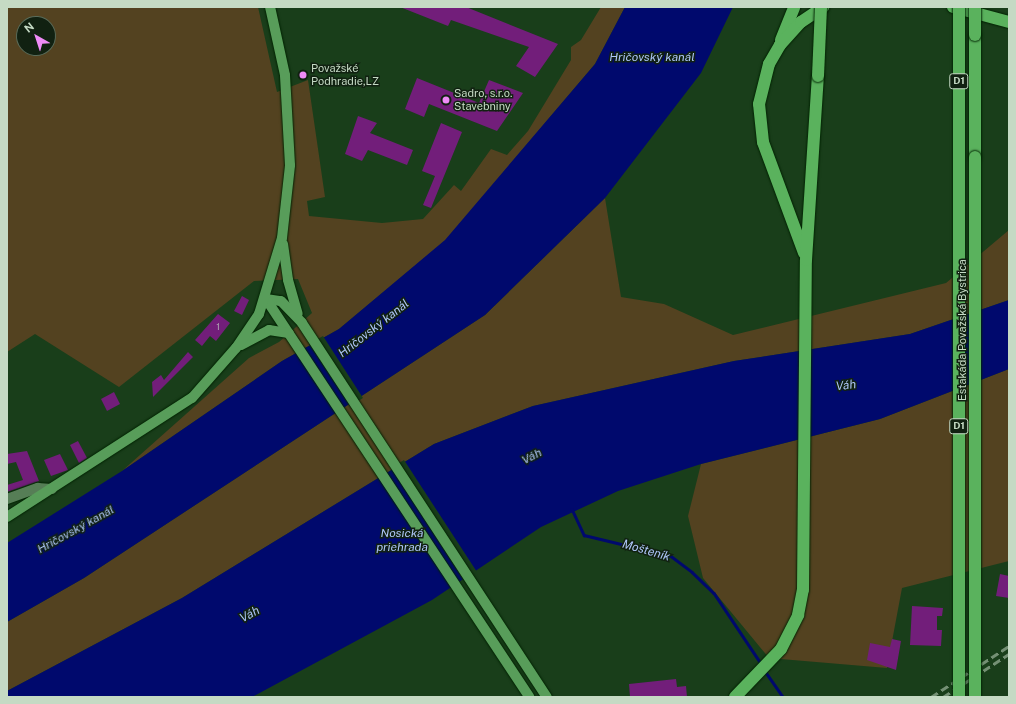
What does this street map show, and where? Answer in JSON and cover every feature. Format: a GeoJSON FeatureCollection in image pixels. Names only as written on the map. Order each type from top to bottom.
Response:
{"type":"FeatureCollection","features":[{"type":"Feature","properties":{"kind":"highway"},"geometry":{"type":"LineString","coordinates":[[794,7],[780,45],[762,84],[760,127],[769,161],[796,222],[806,260]]}},
{"type":"Feature","properties":{"kind":"highway"},"geometry":{"type":"LineString","coordinates":[[780,45],[801,22],[822,7]]}},
{"type":"Feature","properties":{"kind":"highway"},"geometry":{"type":"LineString","coordinates":[[735,697],[757,678],[773,661],[793,626],[803,590],[806,260],[822,7]]}},
{"type":"Feature","properties":{"kind":"highway"},"geometry":{"type":"LineString","coordinates":[[953,7],[1009,22]]}},
{"type":"Feature","properties":{"kind":"highway","name":"Estakáda Považská Bystrica"},"geometry":{"type":"LineString","coordinates":[[959,7],[959,697]]}},
{"type":"Feature","properties":{"kind":"highway","name":"Estakáda Považská Bystrica"},"geometry":{"type":"LineString","coordinates":[[975,7],[975,697]]}},
{"type":"Feature","properties":{"kind":"main road"},"geometry":{"type":"LineString","coordinates":[[7,517],[180,406],[199,391],[236,348],[266,299],[282,238],[290,165],[289,115],[285,75],[270,7]]}},
{"type":"Feature","properties":{"kind":"main road"},"geometry":{"type":"LineString","coordinates":[[282,238],[288,280],[302,323]]}},
{"type":"Feature","properties":{"kind":"main road"},"geometry":{"type":"LineString","coordinates":[[266,299],[281,301],[302,323],[547,697]]}},
{"type":"Feature","properties":{"kind":"main road"},"geometry":{"type":"LineString","coordinates":[[266,299],[529,697]]}},
{"type":"Feature","properties":{"kind":"main road"},"geometry":{"type":"LineString","coordinates":[[236,348],[265,331],[291,337]]}},
{"type":"Feature","properties":{"kind":"street"},"geometry":{"type":"LineString","coordinates":[[7,499],[38,488],[52,489]]}},
{"type":"Feature","properties":{"kind":"shaded area"},"geometry":{"type":"Polygon","coordinates":[[[7,7],[258,7],[277,92],[308,80],[325,197],[307,201],[309,216],[382,223],[423,219],[454,185],[461,191],[491,149],[507,155],[528,131],[571,60],[571,47],[581,40],[601,7],[625,7],[595,64],[446,240],[339,329],[282,361],[122,471],[249,358],[279,342],[312,313],[298,279],[254,281],[119,387],[35,334],[7,352],[7,7]]]}},
{"type":"Feature","properties":{"kind":"shaded area"},"geometry":{"type":"Polygon","coordinates":[[[605,198],[621,297],[664,304],[733,335],[946,283],[1009,230],[1009,300],[910,334],[734,361],[533,406],[434,444],[182,598],[7,691],[7,622],[84,578],[485,315],[605,198]]]}},
{"type":"Feature","properties":{"kind":"shaded area"},"geometry":{"type":"Polygon","coordinates":[[[1009,369],[1009,561],[902,588],[887,668],[769,658],[703,578],[688,516],[701,464],[880,419],[1009,369]]]}},
{"type":"Feature","properties":{"kind":"water","name":"Hričovský kanál"},"geometry":{"type":"Polygon","coordinates":[[[625,7],[733,7],[701,73],[605,198],[485,315],[84,578],[7,622],[7,543],[122,471],[282,361],[339,329],[445,240],[595,64],[625,7]]]}},
{"type":"Feature","properties":{"kind":"water"},"geometry":{"type":"Polygon","coordinates":[[[1009,300],[1009,369],[880,419],[701,464],[618,491],[541,527],[432,600],[252,697],[7,697],[7,691],[182,598],[434,444],[533,406],[734,361],[910,334],[1009,300]]]}},
{"type":"Feature","properties":{"kind":"pier"},"geometry":{"type":"Polygon","coordinates":[[[323,336],[363,398],[350,406],[309,344],[323,336]]]}},
{"type":"Feature","properties":{"kind":"pier"},"geometry":{"type":"Polygon","coordinates":[[[404,460],[477,572],[464,581],[391,468],[404,460]]]}},
{"type":"Feature","properties":{"kind":"building"},"geometry":{"type":"Polygon","coordinates":[[[400,7],[466,7],[558,44],[535,77],[516,66],[529,47],[451,20],[448,26],[400,7]]]}},
{"type":"Feature","properties":{"kind":"building"},"geometry":{"type":"Polygon","coordinates":[[[417,78],[479,103],[489,80],[523,93],[497,131],[429,104],[424,117],[405,109],[417,78]]]}},
{"type":"Feature","properties":{"kind":"building"},"geometry":{"type":"Polygon","coordinates":[[[358,116],[377,123],[370,133],[413,150],[407,165],[368,150],[362,161],[345,154],[358,116]]]}},
{"type":"Feature","properties":{"kind":"building"},"geometry":{"type":"Polygon","coordinates":[[[441,123],[462,132],[431,208],[423,205],[435,176],[422,171],[441,123]]]}},
{"type":"Feature","properties":{"kind":"building"},"geometry":{"type":"Polygon","coordinates":[[[242,296],[249,300],[242,315],[234,311],[242,296]]]}},
{"type":"Feature","properties":{"kind":"building"},"geometry":{"type":"Polygon","coordinates":[[[218,314],[230,323],[216,341],[210,336],[202,346],[195,340],[218,314]]]}},
{"type":"Feature","properties":{"kind":"building"},"geometry":{"type":"Polygon","coordinates":[[[188,352],[193,357],[153,397],[152,382],[161,375],[164,380],[188,352]]]}},
{"type":"Feature","properties":{"kind":"building"},"geometry":{"type":"Polygon","coordinates":[[[114,392],[120,404],[107,411],[101,399],[114,392]]]}},
{"type":"Feature","properties":{"kind":"building"},"geometry":{"type":"Polygon","coordinates":[[[78,441],[87,458],[79,463],[70,445],[78,441]]]}},
{"type":"Feature","properties":{"kind":"building"},"geometry":{"type":"Polygon","coordinates":[[[27,451],[39,481],[7,492],[7,485],[23,480],[16,462],[7,464],[7,454],[27,451]]]}},
{"type":"Feature","properties":{"kind":"building"},"geometry":{"type":"Polygon","coordinates":[[[60,454],[68,470],[51,476],[44,460],[60,454]]]}},
{"type":"Feature","properties":{"kind":"building"},"geometry":{"type":"Polygon","coordinates":[[[1000,574],[1009,576],[1009,598],[996,596],[1000,574]]]}},
{"type":"Feature","properties":{"kind":"building"},"geometry":{"type":"Polygon","coordinates":[[[912,606],[943,608],[942,616],[937,616],[937,630],[942,630],[941,646],[910,645],[912,606]]]}},
{"type":"Feature","properties":{"kind":"building"},"geometry":{"type":"Polygon","coordinates":[[[892,639],[901,641],[896,670],[867,660],[870,643],[890,647],[892,639]]]}},
{"type":"Feature","properties":{"kind":"building"},"geometry":{"type":"Polygon","coordinates":[[[676,679],[677,687],[686,686],[687,697],[630,697],[629,684],[676,679]]]}},
{"type":"Feature","properties":{"kind":"waterway","name":"Mošteník"},"geometry":{"type":"LineString","coordinates":[[572,509],[584,535],[671,556],[692,572],[714,593],[762,665]]}},
{"type":"Feature","properties":{"kind":"waterway","name":"Mošteník"},"geometry":{"type":"LineString","coordinates":[[765,671],[783,697]]}},
{"type":"Feature","properties":{"kind":"railway"},"geometry":{"type":"LineString","coordinates":[[931,697],[1009,646]]}},
{"type":"Feature","properties":{"kind":"railway"},"geometry":{"type":"LineString","coordinates":[[943,697],[1009,654]]}},
{"type":"Feature","properties":{"kind":"place","name":"Považské Podhradie,LZ"},"geometry":{"type":"Point","coordinates":[303,75]}},
{"type":"Feature","properties":{"kind":"place","name":"Sadro, s.r.o. Stavebniny"},"geometry":{"type":"Point","coordinates":[446,100]}},
{"type":"Feature","properties":{"kind":"water label","name":"Váh"},"geometry":{"type":"Point","coordinates":[846,386]}},
{"type":"Feature","properties":{"kind":"water label","name":"Váh"},"geometry":{"type":"Point","coordinates":[532,457]}},
{"type":"Feature","properties":{"kind":"water label","name":"Nosická priehrada"},"geometry":{"type":"Point","coordinates":[402,541]}},
{"type":"Feature","properties":{"kind":"water label","name":"Váh"},"geometry":{"type":"Point","coordinates":[250,615]}}]}
